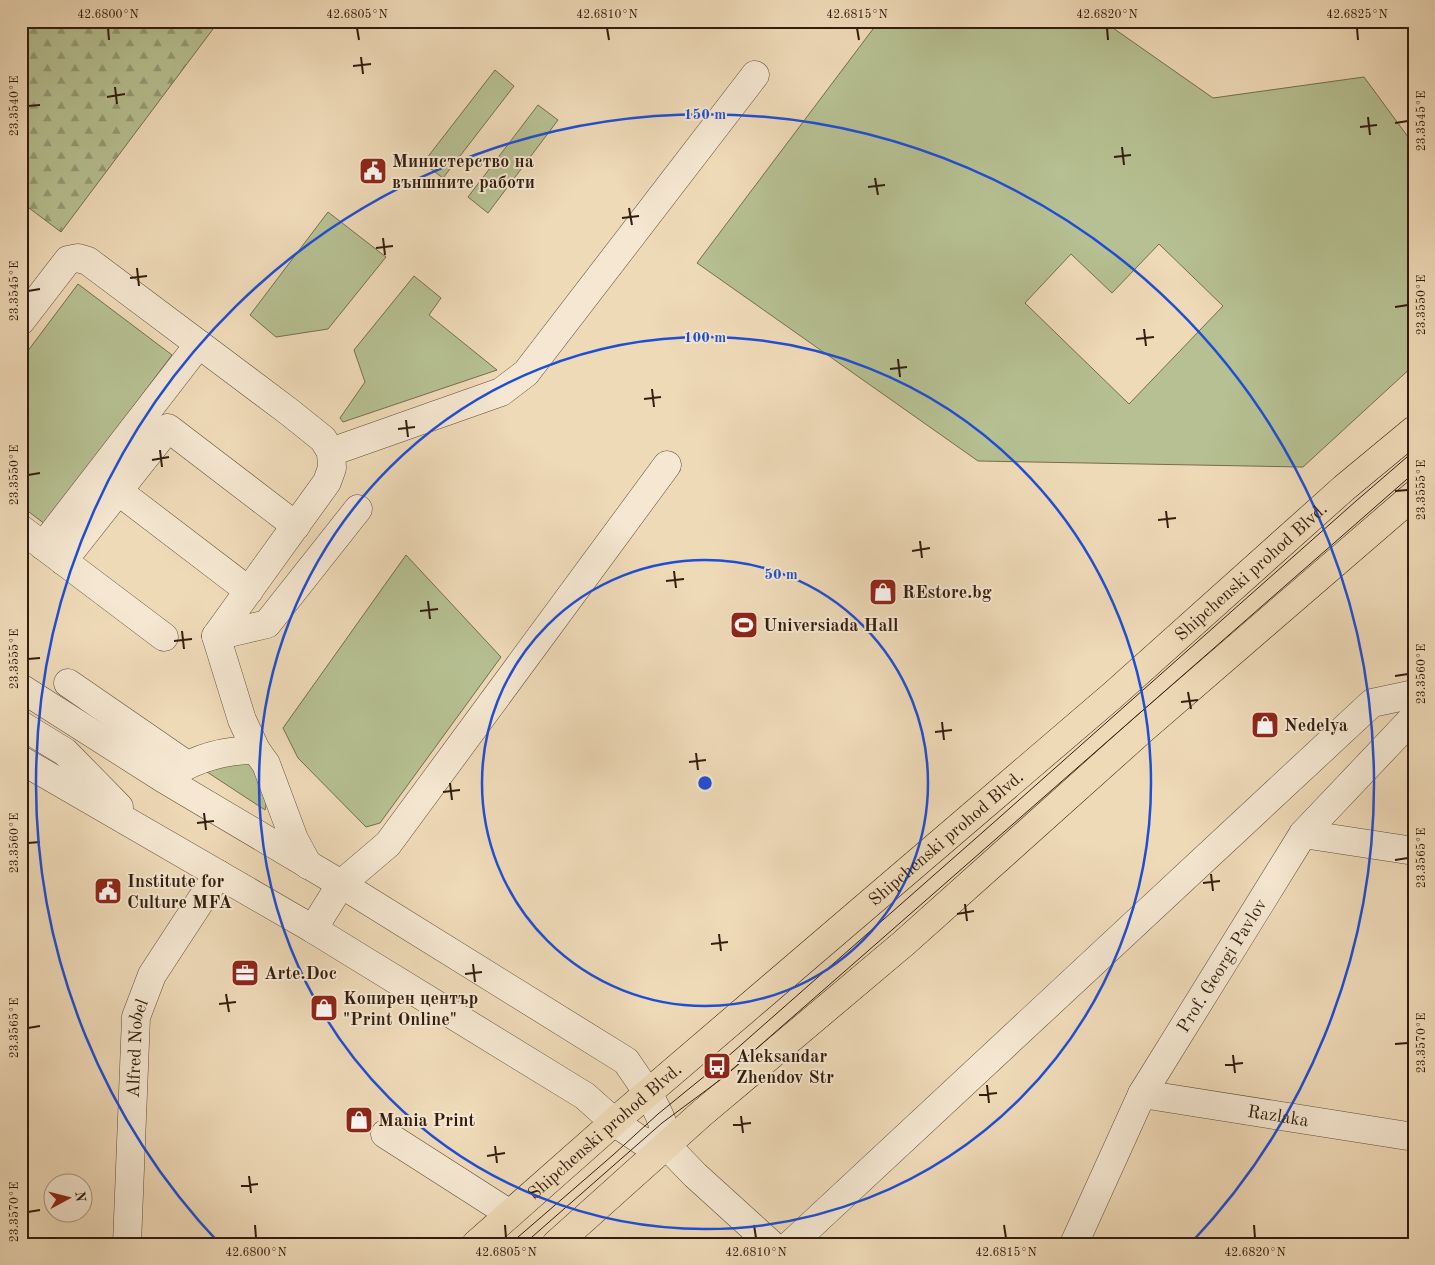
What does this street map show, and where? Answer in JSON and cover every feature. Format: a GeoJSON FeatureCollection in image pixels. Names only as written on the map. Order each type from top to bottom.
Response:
{"type":"FeatureCollection","features":[{"type":"Feature","properties":{"kind":"main road","name":"Shipchenski prohod Blvd."},"geometry":{"type":"LineString","coordinates":[[476,1244],[614,1122],[648,1095],[1113,695],[1344,488],[1414,430]]}},
{"type":"Feature","properties":{"kind":"main road"},"geometry":{"type":"LineString","coordinates":[[556,1244],[701,1114],[904,943],[1144,729],[1414,495]]}},
{"type":"Feature","properties":{"kind":"street"},"geometry":{"type":"LineString","coordinates":[[331,452],[501,392],[526,373],[755,75]]}},
{"type":"Feature","properties":{"kind":"street"},"geometry":{"type":"LineString","coordinates":[[21,321],[68,260],[78,258],[88,262],[322,439],[331,452],[332,468],[327,482],[216,636]]}},
{"type":"Feature","properties":{"kind":"street"},"geometry":{"type":"LineString","coordinates":[[53,553],[198,344]]}},
{"type":"Feature","properties":{"kind":"street"},"geometry":{"type":"LineString","coordinates":[[53,553],[118,491],[168,428],[296,526]]}},
{"type":"Feature","properties":{"kind":"street"},"geometry":{"type":"LineString","coordinates":[[313,929],[341,884],[388,844],[667,465]]}},
{"type":"Feature","properties":{"kind":"street"},"geometry":{"type":"LineString","coordinates":[[118,491],[249,591]]}},
{"type":"Feature","properties":{"kind":"street"},"geometry":{"type":"LineString","coordinates":[[216,636],[267,624],[358,509]]}},
{"type":"Feature","properties":{"kind":"street"},"geometry":{"type":"LineString","coordinates":[[21,529],[164,637]]}},
{"type":"Feature","properties":{"kind":"street"},"geometry":{"type":"LineString","coordinates":[[216,636],[242,720],[256,750],[266,764],[294,839],[308,865]]}},
{"type":"Feature","properties":{"kind":"street"},"geometry":{"type":"LineString","coordinates":[[68,683],[187,765]]}},
{"type":"Feature","properties":{"kind":"street"},"geometry":{"type":"LineString","coordinates":[[21,688],[164,779],[341,884],[626,1061],[648,1095],[662,1123],[667,1146],[695,1175],[772,1244]]}},
{"type":"Feature","properties":{"kind":"street"},"geometry":{"type":"LineString","coordinates":[[791,1244],[1372,703],[1414,694]]}},
{"type":"Feature","properties":{"kind":"street","name":"Prof. Georgi Pavlov"},"geometry":{"type":"LineString","coordinates":[[1074,1244],[1142,1094],[1303,834],[1414,717]]}},
{"type":"Feature","properties":{"kind":"street"},"geometry":{"type":"LineString","coordinates":[[21,725],[65,752],[138,828]]}},
{"type":"Feature","properties":{"kind":"street"},"geometry":{"type":"LineString","coordinates":[[65,752],[102,759],[164,779],[187,765],[210,756],[234,750],[256,750]]}},
{"type":"Feature","properties":{"kind":"street"},"geometry":{"type":"LineString","coordinates":[[21,760],[313,929],[585,1096],[614,1122],[642,1141],[667,1146]]}},
{"type":"Feature","properties":{"kind":"street"},"geometry":{"type":"LineString","coordinates":[[1303,834],[1414,851]]}},
{"type":"Feature","properties":{"kind":"street","name":"Alfred Nobel"},"geometry":{"type":"LineString","coordinates":[[127,1244],[136,1017],[152,975],[218,874]]}},
{"type":"Feature","properties":{"kind":"street","name":"Razlaka"},"geometry":{"type":"LineString","coordinates":[[1142,1094],[1414,1137]]}},
{"type":"Feature","properties":{"kind":"street"},"geometry":{"type":"LineString","coordinates":[[385,1134],[510,1214]]}},
{"type":"Feature","properties":{"kind":"green space"},"geometry":{"type":"Polygon","coordinates":[[[21,21],[219,21],[61,232],[21,202],[21,21]]]}},
{"type":"Feature","properties":{"kind":"green space"},"geometry":{"type":"Polygon","coordinates":[[[879,21],[1103,21],[1213,98],[1364,77],[1414,145],[1414,365],[1303,467],[978,461],[697,263],[879,21]],[[1159,244],[1112,293],[1071,254],[1025,303],[1129,404],[1223,306],[1159,244]]]}},
{"type":"Feature","properties":{"kind":"green space"},"geometry":{"type":"Polygon","coordinates":[[[495,70],[514,86],[443,178],[423,163],[495,70]]]}},
{"type":"Feature","properties":{"kind":"green space"},"geometry":{"type":"Polygon","coordinates":[[[538,105],[558,120],[488,213],[468,197],[538,105]]]}},
{"type":"Feature","properties":{"kind":"green space"},"geometry":{"type":"Polygon","coordinates":[[[328,212],[386,257],[328,329],[276,337],[250,315],[328,212]]]}},
{"type":"Feature","properties":{"kind":"green space"},"geometry":{"type":"Polygon","coordinates":[[[414,276],[441,298],[429,315],[497,370],[343,422],[340,418],[365,382],[354,350],[414,276]]]}},
{"type":"Feature","properties":{"kind":"green space"},"geometry":{"type":"Polygon","coordinates":[[[78,284],[172,355],[45,524],[21,506],[21,360],[78,284]]]}},
{"type":"Feature","properties":{"kind":"green space"},"geometry":{"type":"Polygon","coordinates":[[[406,555],[501,657],[380,823],[366,827],[298,758],[283,728],[406,555]]]}},
{"type":"Feature","properties":{"kind":"green space"},"geometry":{"type":"Polygon","coordinates":[[[214,760],[250,764],[265,785],[267,796],[265,810],[201,768],[214,760]]]}},
{"type":"Feature","properties":{"kind":"tram line"},"geometry":{"type":"LineString","coordinates":[[510,1244],[658,1114],[717,1066],[1414,451]]}},
{"type":"Feature","properties":{"kind":"tram line"},"geometry":{"type":"LineString","coordinates":[[524,1244],[662,1123],[724,1077],[1414,473]]}},
{"type":"Feature","properties":{"kind":"place","name":"Министерство на външните работи"},"geometry":{"type":"Point","coordinates":[373,171]}},
{"type":"Feature","properties":{"kind":"place","name":"REstore.bg"},"geometry":{"type":"Point","coordinates":[883,592]}},
{"type":"Feature","properties":{"kind":"place","name":"Universiada Hall"},"geometry":{"type":"Point","coordinates":[744,625]}},
{"type":"Feature","properties":{"kind":"place","name":"Nedelya"},"geometry":{"type":"Point","coordinates":[1265,725]}},
{"type":"Feature","properties":{"kind":"place","name":"Institute for Culture MFA"},"geometry":{"type":"Point","coordinates":[108,891]}},
{"type":"Feature","properties":{"kind":"place","name":"Arte.Doc"},"geometry":{"type":"Point","coordinates":[245,973]}},
{"type":"Feature","properties":{"kind":"place","name":"Kопирен център \"Print Online\""},"geometry":{"type":"Point","coordinates":[324,1008]}},
{"type":"Feature","properties":{"kind":"place","name":"Aleksandar Zhendov Str"},"geometry":{"type":"Point","coordinates":[717,1066]}},
{"type":"Feature","properties":{"kind":"place","name":"Mania Print"},"geometry":{"type":"Point","coordinates":[359,1120]}}]}
